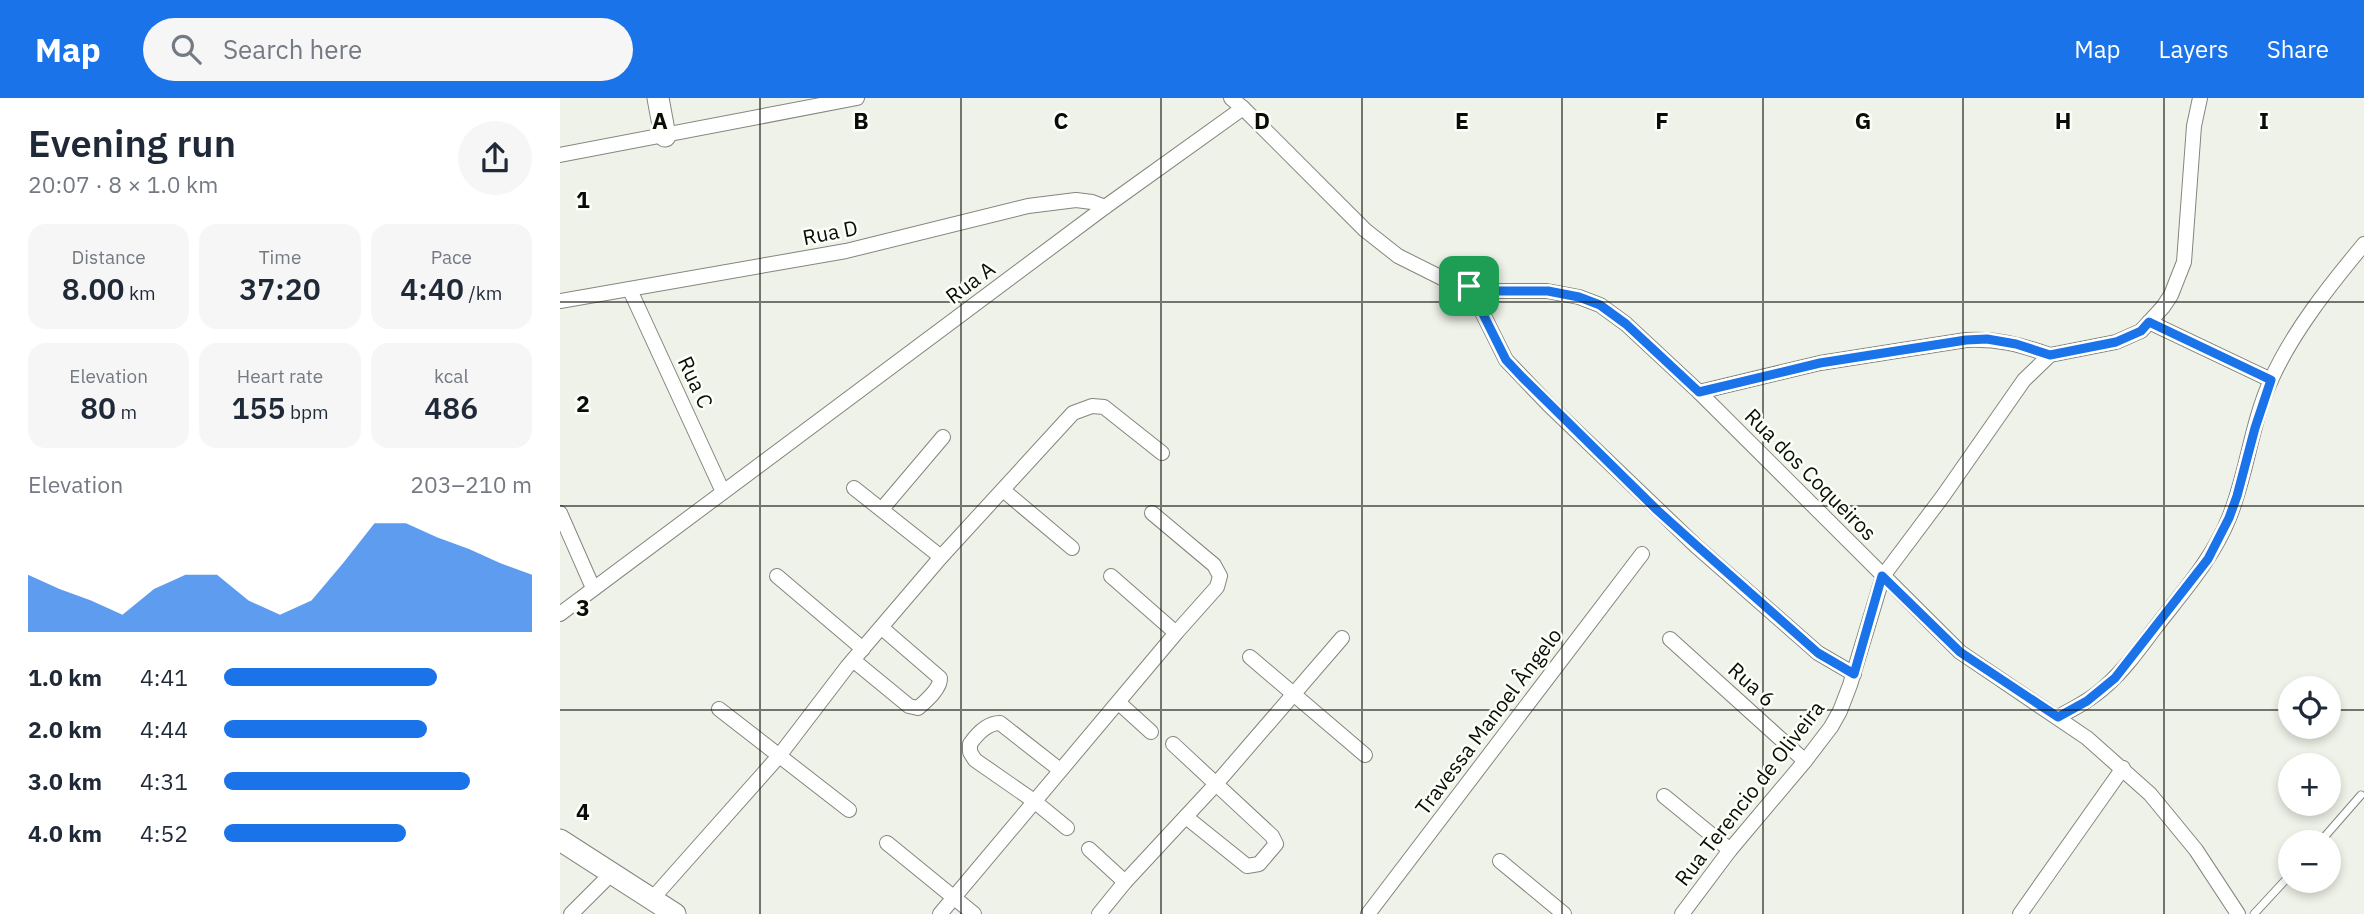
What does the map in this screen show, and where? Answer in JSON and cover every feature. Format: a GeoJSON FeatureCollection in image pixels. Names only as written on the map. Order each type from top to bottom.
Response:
{"type":"FeatureCollection","features":[{"type":"Feature","properties":{"kind":"street"},"geometry":{"type":"LineString","coordinates":[[657,98],[665,136]]}},
{"type":"Feature","properties":{"kind":"street"},"geometry":{"type":"LineString","coordinates":[[560,155],[857,98]]}},
{"type":"Feature","properties":{"kind":"street","name":"Rua dos Coqueiros"},"geometry":{"type":"LineString","coordinates":[[1231,98],[1365,230],[1398,256],[1448,281],[1469,286],[1497,291],[1548,291],[1579,297],[1600,305],[1626,324],[1699,392],[1960,652],[2058,717],[2123,768],[2180,827],[2238,914]]}},
{"type":"Feature","properties":{"kind":"street"},"geometry":{"type":"LineString","coordinates":[[1699,392],[1820,363],[1966,340],[1987,339],[2016,344],[2050,355],[2116,342],[2141,331],[2171,295],[2184,262],[2194,126],[2200,98]]}},
{"type":"Feature","properties":{"kind":"street","name":"Rua A"},"geometry":{"type":"LineString","coordinates":[[560,614],[1105,207],[1244,108]]}},
{"type":"Feature","properties":{"kind":"street","name":"Rua D"},"geometry":{"type":"LineString","coordinates":[[560,301],[846,251],[1028,206],[1059,201],[1092,202],[1105,207]]}},
{"type":"Feature","properties":{"kind":"street"},"geometry":{"type":"LineString","coordinates":[[2058,717],[2087,701],[2115,678],[2208,559],[2237,496],[2271,380],[2307,319],[2364,244]]}},
{"type":"Feature","properties":{"kind":"street"},"geometry":{"type":"LineString","coordinates":[[1469,286],[1506,360],[1549,405],[1696,545],[1818,653],[1854,674]]}},
{"type":"Feature","properties":{"kind":"street","name":"Rua C"},"geometry":{"type":"LineString","coordinates":[[631,290],[723,492]]}},
{"type":"Feature","properties":{"kind":"street"},"geometry":{"type":"LineString","coordinates":[[2149,322],[2271,380]]}},
{"type":"Feature","properties":{"kind":"street"},"geometry":{"type":"LineString","coordinates":[[1882,576],[1943,496],[2024,380],[2050,355]]}},
{"type":"Feature","properties":{"kind":"street"},"geometry":{"type":"LineString","coordinates":[[652,899],[779,756],[853,660],[941,557],[1073,413],[1092,406],[1104,407],[1162,453]]}},
{"type":"Feature","properties":{"kind":"street"},"geometry":{"type":"LineString","coordinates":[[882,509],[943,437]]}},
{"type":"Feature","properties":{"kind":"street"},"geometry":{"type":"LineString","coordinates":[[853,488],[941,557]]}},
{"type":"Feature","properties":{"kind":"street"},"geometry":{"type":"LineString","coordinates":[[1003,490],[1072,548]]}},
{"type":"Feature","properties":{"kind":"street"},"geometry":{"type":"LineString","coordinates":[[560,513],[593,588]]}},
{"type":"Feature","properties":{"kind":"street"},"geometry":{"type":"LineString","coordinates":[[940,914],[1217,587],[1219,573],[1214,565],[1152,513]]}},
{"type":"Feature","properties":{"kind":"street","name":"Travessa Manoel Ângelo"},"geometry":{"type":"LineString","coordinates":[[1368,914],[1642,554]]}},
{"type":"Feature","properties":{"kind":"street"},"geometry":{"type":"LineString","coordinates":[[777,576],[863,649]]}},
{"type":"Feature","properties":{"kind":"street"},"geometry":{"type":"LineString","coordinates":[[1111,576],[1176,633]]}},
{"type":"Feature","properties":{"kind":"street","name":"Rua Terencio de Oliveira"},"geometry":{"type":"LineString","coordinates":[[1682,914],[1730,850],[1805,761],[1840,711],[1854,674],[1882,576]]}},
{"type":"Feature","properties":{"kind":"street"},"geometry":{"type":"LineString","coordinates":[[853,660],[909,706],[918,708],[940,685],[940,678],[882,628]]}},
{"type":"Feature","properties":{"kind":"street"},"geometry":{"type":"LineString","coordinates":[[1099,914],[1342,638]]}},
{"type":"Feature","properties":{"kind":"street","name":"Rua 6"},"geometry":{"type":"LineString","coordinates":[[1670,639],[1805,761]]}},
{"type":"Feature","properties":{"kind":"street"},"geometry":{"type":"LineString","coordinates":[[1250,657],[1365,755]]}},
{"type":"Feature","properties":{"kind":"street"},"geometry":{"type":"LineString","coordinates":[[1119,703],[1151,732]]}},
{"type":"Feature","properties":{"kind":"street"},"geometry":{"type":"LineString","coordinates":[[719,709],[849,810]]}},
{"type":"Feature","properties":{"kind":"street"},"geometry":{"type":"LineString","coordinates":[[1060,770],[1000,723],[993,723],[972,741],[970,752],[975,760],[1034,801],[1066,828]]}},
{"type":"Feature","properties":{"kind":"street"},"geometry":{"type":"LineString","coordinates":[[1173,744],[1272,836],[1275,847],[1259,864],[1247,866],[1186,817]]}},
{"type":"Feature","properties":{"kind":"street"},"geometry":{"type":"LineString","coordinates":[[2020,914],[2123,768]]}},
{"type":"Feature","properties":{"kind":"street"},"geometry":{"type":"LineString","coordinates":[[1664,796],[1730,850]]}},
{"type":"Feature","properties":{"kind":"street"},"geometry":{"type":"LineString","coordinates":[[560,840],[675,914]]}},
{"type":"Feature","properties":{"kind":"street"},"geometry":{"type":"LineString","coordinates":[[887,843],[974,914]]}},
{"type":"Feature","properties":{"kind":"street"},"geometry":{"type":"LineString","coordinates":[[1090,849],[1125,882]]}},
{"type":"Feature","properties":{"kind":"street"},"geometry":{"type":"LineString","coordinates":[[1500,861],[1564,914]]}},
{"type":"Feature","properties":{"kind":"street"},"geometry":{"type":"LineString","coordinates":[[571,914],[612,873]]}},
{"type":"Feature","properties":{"kind":"lane"},"geometry":{"type":"LineString","coordinates":[[2330,830],[2361,795]]}},
{"type":"Feature","properties":{"kind":"lane"},"geometry":{"type":"LineString","coordinates":[[2254,914],[2278,888]]}},
{"type":"Feature","properties":{"kind":"route"},"geometry":{"type":"LineString","coordinates":[[1469,286],[1497,291],[1548,291],[1579,297],[1600,305],[1626,324],[1699,392],[1820,363],[1966,340],[1987,339],[2016,344],[2050,355],[2128,338],[2141,331],[2149,322],[2271,380],[2237,496],[2208,559],[2115,678],[2087,701],[2058,717],[1960,652],[1882,576],[1854,674],[1818,653],[1657,510],[1522,377],[1506,360],[1469,286]]}}]}
